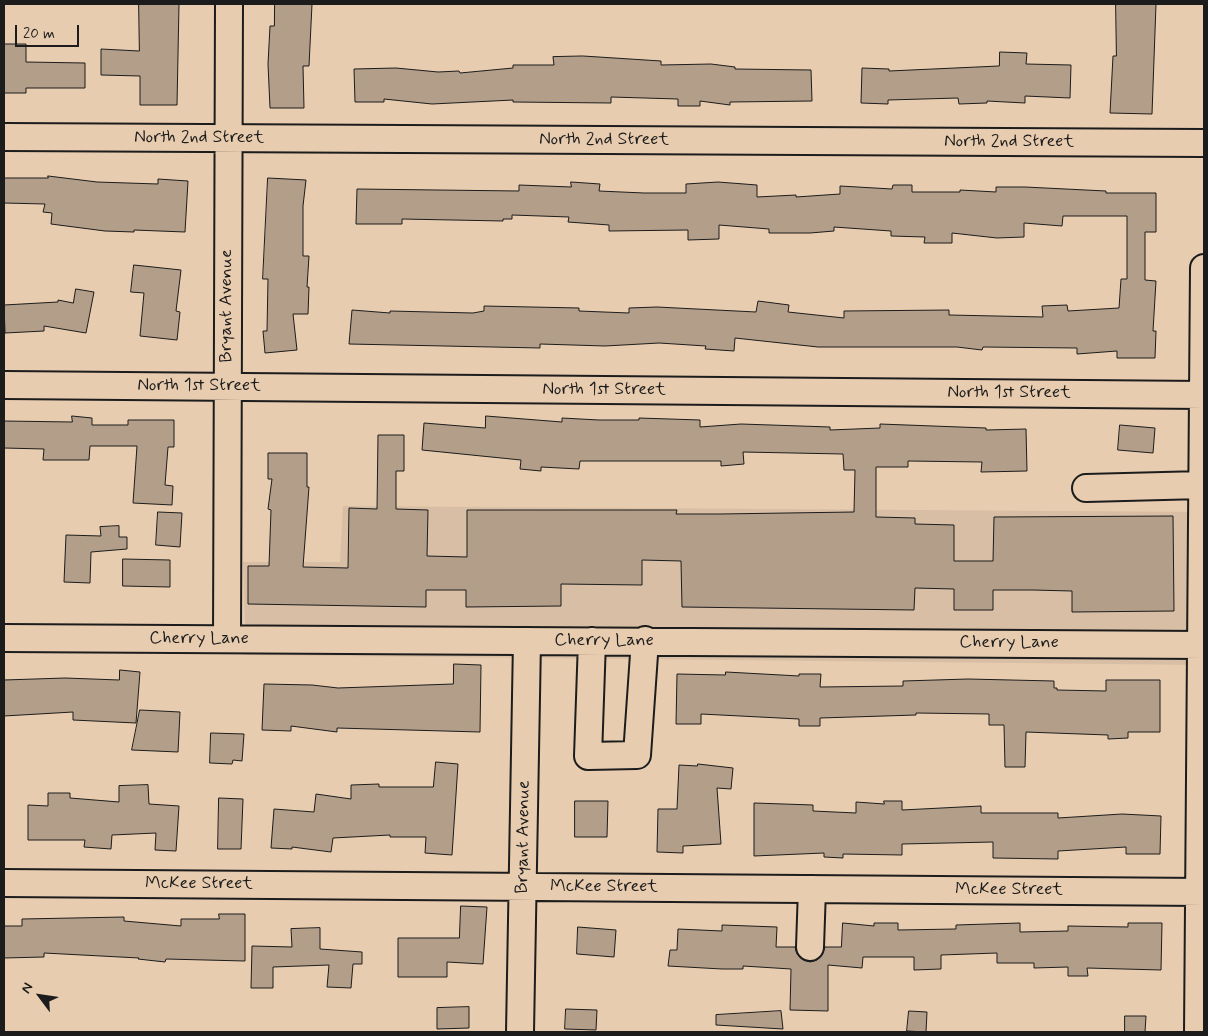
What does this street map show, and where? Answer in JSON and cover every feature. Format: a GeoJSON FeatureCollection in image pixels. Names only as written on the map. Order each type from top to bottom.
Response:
{"type":"FeatureCollection","features":[{"type":"Feature","properties":{"kind":"street","name":"Bryant Avenue"},"geometry":{"type":"LineString","coordinates":[[227,639],[229,4]]}},
{"type":"Feature","properties":{"kind":"street","name":"North 2nd Street"},"geometry":{"type":"LineString","coordinates":[[4,137],[1204,143]]}},
{"type":"Feature","properties":{"kind":"street"},"geometry":{"type":"LineString","coordinates":[[1198,1032],[1203,644],[1204,268]]}},
{"type":"Feature","properties":{"kind":"street","name":"North 1st Street"},"geometry":{"type":"LineString","coordinates":[[4,385],[1204,395]]}},
{"type":"Feature","properties":{"kind":"street"},"geometry":{"type":"LineString","coordinates":[[1086,488],[1202,485]]}},
{"type":"Feature","properties":{"kind":"street","name":"Cherry Lane"},"geometry":{"type":"LineString","coordinates":[[4,638],[1203,644]]}},
{"type":"Feature","properties":{"kind":"street"},"geometry":{"type":"LineString","coordinates":[[592,641],[588,756],[637,755],[645,640]]}},
{"type":"Feature","properties":{"kind":"street","name":"Bryant Avenue"},"geometry":{"type":"LineString","coordinates":[[520,1032],[527,641]]}},
{"type":"Feature","properties":{"kind":"street","name":"McKee Street"},"geometry":{"type":"LineString","coordinates":[[4,883],[1201,892]]}},
{"type":"Feature","properties":{"kind":"street"},"geometry":{"type":"LineString","coordinates":[[810,947],[812,889]]}},
{"type":"Feature","properties":{"kind":"shaded area"},"geometry":{"type":"Polygon","coordinates":[[[343,506],[1204,512],[1204,665],[246,655],[243,562],[340,562],[343,506]]]}},
{"type":"Feature","properties":{"kind":"building"},"geometry":{"type":"Polygon","coordinates":[[[139,4],[179,4],[177,105],[140,105],[140,76],[101,75],[101,49],[139,51],[139,4]]]}},
{"type":"Feature","properties":{"kind":"building"},"geometry":{"type":"Polygon","coordinates":[[[275,4],[312,4],[309,66],[303,66],[304,108],[270,108],[268,64],[270,26],[274,26],[275,4]]]}},
{"type":"Feature","properties":{"kind":"building"},"geometry":{"type":"Polygon","coordinates":[[[1116,4],[1156,4],[1152,114],[1110,113],[1113,56],[1116,56],[1116,4]]]}},
{"type":"Feature","properties":{"kind":"building"},"geometry":{"type":"Polygon","coordinates":[[[4,44],[26,44],[26,62],[85,63],[85,88],[26,88],[26,93],[4,93],[4,44]]]}},
{"type":"Feature","properties":{"kind":"building"},"geometry":{"type":"Polygon","coordinates":[[[1000,52],[1027,53],[1026,64],[1071,65],[1070,98],[1025,96],[1025,103],[987,101],[987,103],[959,104],[958,98],[888,100],[888,104],[861,103],[862,68],[889,69],[889,71],[999,66],[1000,52]]]}},
{"type":"Feature","properties":{"kind":"building"},"geometry":{"type":"Polygon","coordinates":[[[583,56],[661,61],[661,65],[711,64],[735,67],[735,69],[811,70],[812,101],[730,102],[730,105],[700,101],[700,106],[678,106],[678,99],[611,97],[611,103],[513,102],[513,100],[432,104],[384,99],[384,102],[355,102],[354,69],[396,68],[438,72],[459,71],[460,73],[513,68],[513,65],[554,65],[553,57],[583,56]]]}},
{"type":"Feature","properties":{"kind":"building"},"geometry":{"type":"Polygon","coordinates":[[[48,176],[97,182],[158,184],[158,179],[188,181],[185,232],[105,231],[51,224],[52,213],[43,212],[45,204],[4,203],[4,178],[48,178],[48,176]]]}},
{"type":"Feature","properties":{"kind":"building"},"geometry":{"type":"Polygon","coordinates":[[[268,178],[306,180],[303,206],[303,256],[309,256],[307,287],[309,287],[308,314],[293,314],[297,350],[265,353],[263,331],[267,331],[268,279],[263,279],[268,178]]]}},
{"type":"Feature","properties":{"kind":"building"},"geometry":{"type":"Polygon","coordinates":[[[571,182],[600,184],[599,191],[644,193],[686,193],[686,184],[718,182],[757,185],[757,197],[840,194],[840,186],[892,189],[893,185],[912,185],[912,192],[960,192],[960,190],[996,192],[996,187],[1025,187],[1106,191],[1106,193],[1156,193],[1156,232],[1145,232],[1145,280],[1156,281],[1153,331],[1156,331],[1155,358],[1117,358],[1117,351],[1077,354],[1077,348],[983,347],[982,350],[957,347],[818,347],[735,338],[734,351],[705,349],[706,346],[659,343],[605,346],[540,344],[540,348],[349,344],[352,310],[390,313],[390,311],[473,313],[484,311],[484,306],[579,308],[579,311],[629,313],[629,308],[657,307],[756,312],[758,301],[789,305],[788,312],[844,318],[844,311],[949,310],[949,315],[1043,317],[1042,306],[1067,305],[1068,311],[1119,308],[1121,279],[1127,279],[1127,216],[1063,216],[1062,226],[1024,223],[1024,237],[997,238],[952,233],[952,243],[924,243],[925,237],[891,236],[891,231],[834,227],[834,231],[769,233],[769,229],[719,225],[719,239],[688,240],[688,230],[609,231],[609,225],[568,222],[569,217],[512,215],[512,219],[503,219],[503,221],[402,219],[402,224],[356,224],[357,189],[519,191],[519,185],[571,187],[571,182]]]}},
{"type":"Feature","properties":{"kind":"building"},"geometry":{"type":"Polygon","coordinates":[[[134,265],[181,270],[176,311],[180,312],[177,340],[140,336],[144,293],[131,292],[134,265]]]}},
{"type":"Feature","properties":{"kind":"building"},"geometry":{"type":"Polygon","coordinates":[[[76,289],[94,292],[86,333],[44,326],[44,331],[5,333],[4,305],[58,302],[58,300],[73,303],[76,289]]]}},
{"type":"Feature","properties":{"kind":"building"},"geometry":{"type":"Polygon","coordinates":[[[72,416],[92,418],[92,425],[128,425],[128,420],[174,420],[174,447],[168,447],[165,485],[173,486],[172,505],[133,503],[137,446],[90,446],[89,460],[43,460],[44,449],[4,448],[4,421],[72,422],[72,416]]]}},
{"type":"Feature","properties":{"kind":"building"},"geometry":{"type":"Polygon","coordinates":[[[486,416],[562,422],[562,418],[700,420],[700,427],[741,424],[830,427],[830,430],[880,428],[880,424],[986,428],[986,430],[1026,429],[1027,471],[981,472],[982,462],[908,461],[908,467],[876,467],[876,517],[915,518],[915,524],[954,525],[954,561],[993,561],[994,517],[1173,516],[1174,611],[1072,612],[1072,591],[1033,590],[993,590],[993,610],[954,610],[954,589],[915,588],[914,610],[682,607],[681,561],[642,560],[642,585],[561,584],[561,606],[466,607],[466,590],[426,590],[426,607],[248,604],[248,566],[269,566],[271,510],[268,509],[272,479],[268,479],[268,453],[307,453],[307,487],[309,487],[303,567],[348,568],[349,508],[377,509],[378,435],[404,435],[404,471],[396,471],[396,509],[428,510],[427,556],[467,557],[467,510],[677,510],[676,514],[854,512],[855,470],[844,470],[843,454],[743,452],[744,464],[721,466],[721,461],[580,461],[579,469],[541,467],[541,471],[520,469],[521,460],[422,450],[424,423],[485,428],[486,416]]]}},
{"type":"Feature","properties":{"kind":"building"},"geometry":{"type":"Polygon","coordinates":[[[1120,425],[1155,428],[1153,453],[1118,450],[1120,425]]]}},
{"type":"Feature","properties":{"kind":"building"},"geometry":{"type":"Polygon","coordinates":[[[158,512],[182,513],[180,547],[156,545],[158,512]]]}},
{"type":"Feature","properties":{"kind":"building"},"geometry":{"type":"Polygon","coordinates":[[[119,526],[119,537],[127,537],[127,549],[91,552],[90,583],[64,582],[66,535],[101,536],[100,527],[119,526]]]}},
{"type":"Feature","properties":{"kind":"building"},"geometry":{"type":"Polygon","coordinates":[[[123,559],[170,560],[170,587],[123,586],[123,559]]]}},
{"type":"Feature","properties":{"kind":"building"},"geometry":{"type":"Polygon","coordinates":[[[454,664],[481,665],[480,732],[337,728],[337,732],[291,726],[291,731],[262,730],[264,684],[312,685],[338,688],[453,684],[454,664]]]}},
{"type":"Feature","properties":{"kind":"building"},"geometry":{"type":"Polygon","coordinates":[[[120,670],[140,672],[136,723],[73,720],[73,712],[4,716],[4,680],[65,678],[119,680],[120,670]]]}},
{"type":"Feature","properties":{"kind":"building"},"geometry":{"type":"Polygon","coordinates":[[[726,672],[799,676],[799,674],[821,674],[820,687],[903,686],[903,681],[968,679],[1054,681],[1054,688],[1057,688],[1057,690],[1106,691],[1106,680],[1160,680],[1160,732],[1128,732],[1128,738],[1108,739],[1108,735],[1026,732],[1025,767],[1005,767],[1004,725],[989,725],[989,714],[916,713],[916,715],[820,718],[820,726],[799,726],[799,719],[701,714],[701,724],[676,724],[677,674],[725,675],[726,672]]]}},
{"type":"Feature","properties":{"kind":"building"},"geometry":{"type":"Polygon","coordinates":[[[140,710],[180,712],[178,752],[132,750],[140,710]]]}},
{"type":"Feature","properties":{"kind":"building"},"geometry":{"type":"Polygon","coordinates":[[[211,733],[244,734],[242,761],[233,760],[232,764],[210,763],[211,733]]]}},
{"type":"Feature","properties":{"kind":"building"},"geometry":{"type":"Polygon","coordinates":[[[436,762],[458,764],[452,855],[425,853],[426,837],[390,837],[390,835],[333,838],[331,852],[292,847],[292,849],[271,848],[274,809],[314,812],[316,794],[351,799],[351,785],[379,784],[379,787],[433,787],[436,762]]]}},
{"type":"Feature","properties":{"kind":"building"},"geometry":{"type":"Polygon","coordinates":[[[698,764],[733,768],[731,789],[717,788],[721,844],[683,846],[683,853],[657,852],[658,809],[677,809],[679,765],[697,766],[698,764]]]}},
{"type":"Feature","properties":{"kind":"building"},"geometry":{"type":"Polygon","coordinates":[[[148,785],[149,804],[179,806],[176,851],[155,850],[156,833],[112,835],[111,849],[84,847],[85,840],[28,840],[28,805],[48,806],[48,793],[70,793],[70,798],[119,802],[119,786],[148,785]]]}},
{"type":"Feature","properties":{"kind":"building"},"geometry":{"type":"Polygon","coordinates":[[[219,798],[243,799],[241,849],[218,849],[219,798]]]}},
{"type":"Feature","properties":{"kind":"building"},"geometry":{"type":"Polygon","coordinates":[[[575,801],[608,801],[607,837],[575,837],[575,801]]]}},
{"type":"Feature","properties":{"kind":"building"},"geometry":{"type":"Polygon","coordinates":[[[884,801],[902,801],[902,810],[981,806],[981,813],[1058,813],[1058,818],[1122,814],[1161,816],[1160,854],[1126,854],[1126,847],[1058,851],[1058,859],[993,858],[993,842],[902,844],[902,855],[843,854],[843,858],[824,857],[824,853],[754,856],[754,803],[813,805],[813,811],[856,813],[856,802],[884,804],[884,801]]]}},
{"type":"Feature","properties":{"kind":"building"},"geometry":{"type":"Polygon","coordinates":[[[461,906],[487,907],[483,964],[447,962],[447,977],[398,977],[398,938],[459,938],[461,906]]]}},
{"type":"Feature","properties":{"kind":"building"},"geometry":{"type":"Polygon","coordinates":[[[219,914],[245,914],[245,961],[166,959],[165,962],[139,958],[44,953],[44,957],[4,958],[4,926],[22,926],[22,919],[124,917],[124,921],[181,926],[181,919],[219,919],[219,914]]]}},
{"type":"Feature","properties":{"kind":"building"},"geometry":{"type":"Polygon","coordinates":[[[843,923],[874,926],[874,923],[898,923],[898,930],[956,929],[956,925],[1020,923],[1020,932],[1068,931],[1068,926],[1128,927],[1128,923],[1162,923],[1161,970],[1087,968],[1088,976],[1068,976],[1068,967],[1034,968],[1034,963],[997,963],[997,953],[941,955],[941,969],[914,970],[914,957],[863,957],[862,968],[828,965],[828,1011],[790,1010],[791,969],[743,966],[743,969],[722,969],[668,966],[670,950],[677,950],[678,929],[722,931],[722,925],[777,927],[776,947],[795,947],[797,954],[802,959],[810,962],[817,960],[822,955],[825,947],[841,947],[843,923]]]}},
{"type":"Feature","properties":{"kind":"building"},"geometry":{"type":"Polygon","coordinates":[[[578,927],[616,930],[614,957],[577,954],[578,927]]]}},
{"type":"Feature","properties":{"kind":"building"},"geometry":{"type":"Polygon","coordinates":[[[320,928],[320,949],[362,952],[362,964],[353,964],[351,988],[327,987],[329,965],[273,967],[273,988],[251,988],[252,946],[292,947],[291,929],[320,928]]]}},
{"type":"Feature","properties":{"kind":"building"},"geometry":{"type":"Polygon","coordinates":[[[469,1007],[469,1028],[437,1029],[437,1008],[469,1007]]]}},
{"type":"Feature","properties":{"kind":"building"},"geometry":{"type":"Polygon","coordinates":[[[566,1009],[597,1010],[596,1030],[565,1029],[566,1009]]]}},
{"type":"Feature","properties":{"kind":"building"},"geometry":{"type":"Polygon","coordinates":[[[781,1011],[783,1029],[716,1025],[716,1015],[781,1011]]]}},
{"type":"Feature","properties":{"kind":"building"},"geometry":{"type":"Polygon","coordinates":[[[909,1011],[927,1012],[926,1032],[907,1031],[909,1011]]]}},
{"type":"Feature","properties":{"kind":"building"},"geometry":{"type":"Polygon","coordinates":[[[1125,1016],[1146,1016],[1145,1032],[1125,1032],[1125,1016]]]}}]}
